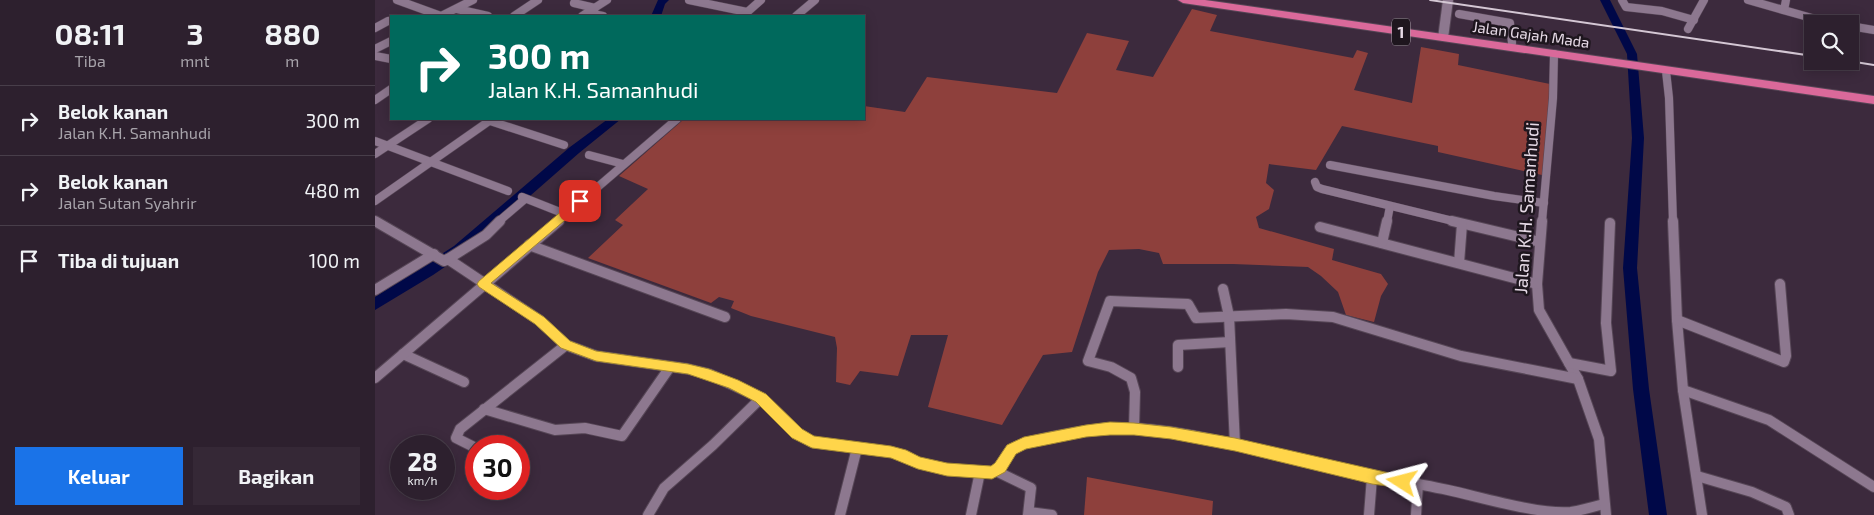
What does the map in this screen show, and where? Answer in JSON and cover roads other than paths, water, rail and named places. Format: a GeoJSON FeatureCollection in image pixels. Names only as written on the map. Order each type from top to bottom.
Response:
{"type":"FeatureCollection","features":[{"type":"Feature","properties":{"kind":"highway","name":"Jalan Gajah Mada"},"geometry":{"type":"LineString","coordinates":[[1183,0],[1619,62]]}},
{"type":"Feature","properties":{"kind":"highway","name":"Jalan Gajah Mada"},"geometry":{"type":"LineString","coordinates":[[1213,0],[1377,27]]}},
{"type":"Feature","properties":{"kind":"highway","name":"Jalan Gajah Mada"},"geometry":{"type":"LineString","coordinates":[[1443,36],[1512,43],[1650,67],[1874,93]]}},
{"type":"Feature","properties":{"kind":"highway","name":"Jalan Gajah Mada"},"geometry":{"type":"LineString","coordinates":[[1650,67],[1666,71],[1874,100]]}},
{"type":"Feature","properties":{"kind":"street"},"geometry":{"type":"LineString","coordinates":[[397,0],[438,15]]}},
{"type":"Feature","properties":{"kind":"street"},"geometry":{"type":"LineString","coordinates":[[443,15],[473,0]]}},
{"type":"Feature","properties":{"kind":"street"},"geometry":{"type":"LineString","coordinates":[[516,15],[538,0]]}},
{"type":"Feature","properties":{"kind":"street"},"geometry":{"type":"LineString","coordinates":[[585,15],[607,0]]}},
{"type":"Feature","properties":{"kind":"street"},"geometry":{"type":"LineString","coordinates":[[689,0],[745,14],[761,0]]}},
{"type":"Feature","properties":{"kind":"street"},"geometry":{"type":"LineString","coordinates":[[797,15],[815,0]]}},
{"type":"Feature","properties":{"kind":"street"},"geometry":{"type":"LineString","coordinates":[[1443,36],[1448,0]]}},
{"type":"Feature","properties":{"kind":"street"},"geometry":{"type":"LineString","coordinates":[[1622,0],[1626,7],[1662,11],[1694,20]]}},
{"type":"Feature","properties":{"kind":"street"},"geometry":{"type":"LineString","coordinates":[[1688,29],[1704,0]]}},
{"type":"Feature","properties":{"kind":"street"},"geometry":{"type":"LineString","coordinates":[[1748,0],[1804,16]]}},
{"type":"Feature","properties":{"kind":"street"},"geometry":{"type":"LineString","coordinates":[[1784,10],[1786,0]]}},
{"type":"Feature","properties":{"kind":"street"},"geometry":{"type":"LineString","coordinates":[[574,3],[595,8]]}},
{"type":"Feature","properties":{"kind":"street"},"geometry":{"type":"LineString","coordinates":[[457,9],[484,15]]}},
{"type":"Feature","properties":{"kind":"street"},"geometry":{"type":"LineString","coordinates":[[1459,14],[1510,23],[1512,43]]}},
{"type":"Feature","properties":{"kind":"street"},"geometry":{"type":"LineString","coordinates":[[375,28],[389,21]]}},
{"type":"Feature","properties":{"kind":"street"},"geometry":{"type":"LineString","coordinates":[[1859,28],[1874,30]]}},
{"type":"Feature","properties":{"kind":"street"},"geometry":{"type":"LineString","coordinates":[[375,49],[390,42]]}},
{"type":"Feature","properties":{"kind":"street","name":"Jalan K.H. Samanhudi"},"geometry":{"type":"LineString","coordinates":[[996,471],[1011,449],[1024,443],[1086,431],[1110,428],[1134,429],[1171,433],[1235,445],[1372,477],[1418,484],[1550,512],[1605,510],[1599,439],[1578,379],[1539,310],[1537,284],[1553,98],[1554,54]]}},
{"type":"Feature","properties":{"kind":"street"},"geometry":{"type":"LineString","coordinates":[[375,56],[387,58]]}},
{"type":"Feature","properties":{"kind":"street"},"geometry":{"type":"LineString","coordinates":[[375,62],[387,58]]}},
{"type":"Feature","properties":{"kind":"street"},"geometry":{"type":"LineString","coordinates":[[1666,71],[1669,98],[1677,320],[1683,390],[1702,515]]}},
{"type":"Feature","properties":{"kind":"street"},"geometry":{"type":"LineString","coordinates":[[375,100],[390,90]]}},
{"type":"Feature","properties":{"kind":"street"},"geometry":{"type":"LineString","coordinates":[[375,154],[426,120]]}},
{"type":"Feature","properties":{"kind":"street"},"geometry":{"type":"LineString","coordinates":[[375,201],[433,162],[488,120]]}},
{"type":"Feature","properties":{"kind":"street"},"geometry":{"type":"LineString","coordinates":[[492,120],[564,145]]}},
{"type":"Feature","properties":{"kind":"street"},"geometry":{"type":"LineString","coordinates":[[375,378],[672,120]]}},
{"type":"Feature","properties":{"kind":"street"},"geometry":{"type":"LineString","coordinates":[[375,141],[508,190]]}},
{"type":"Feature","properties":{"kind":"street"},"geometry":{"type":"LineString","coordinates":[[589,155],[623,164]]}},
{"type":"Feature","properties":{"kind":"street"},"geometry":{"type":"LineString","coordinates":[[1330,165],[1544,204]]}},
{"type":"Feature","properties":{"kind":"street"},"geometry":{"type":"LineString","coordinates":[[1315,182],[1319,188],[1540,242]]}},
{"type":"Feature","properties":{"kind":"street"},"geometry":{"type":"LineString","coordinates":[[446,260],[486,235],[497,222],[524,198],[565,214]]}},
{"type":"Feature","properties":{"kind":"street"},"geometry":{"type":"LineString","coordinates":[[1382,243],[1390,206]]}},
{"type":"Feature","properties":{"kind":"street"},"geometry":{"type":"LineString","coordinates":[[375,221],[446,260],[539,320],[566,345],[596,356],[709,374],[761,398],[799,435],[821,444],[891,452],[918,462],[947,469],[980,472],[996,471],[1031,488],[1028,514],[1051,515]]}},
{"type":"Feature","properties":{"kind":"street"},"geometry":{"type":"LineString","coordinates":[[1569,363],[1611,371],[1607,323],[1610,223]]}},
{"type":"Feature","properties":{"kind":"street"},"geometry":{"type":"LineString","coordinates":[[1459,263],[1462,224]]}},
{"type":"Feature","properties":{"kind":"street"},"geometry":{"type":"LineString","coordinates":[[1320,227],[1537,284]]}},
{"type":"Feature","properties":{"kind":"street"},"geometry":{"type":"LineString","coordinates":[[529,245],[725,318]]}},
{"type":"Feature","properties":{"kind":"street"},"geometry":{"type":"LineString","coordinates":[[375,290],[434,254]]}},
{"type":"Feature","properties":{"kind":"street"},"geometry":{"type":"LineString","coordinates":[[1677,320],[1784,362],[1786,356],[1780,284]]}},
{"type":"Feature","properties":{"kind":"street"},"geometry":{"type":"LineString","coordinates":[[1223,289],[1229,316],[1235,445]]}},
{"type":"Feature","properties":{"kind":"street"},"geometry":{"type":"LineString","coordinates":[[1134,429],[1135,392],[1134,383],[1131,378],[1111,367],[1088,361],[1108,302],[1188,304],[1196,318],[1286,314],[1339,319],[1429,348],[1578,379]]}},
{"type":"Feature","properties":{"kind":"street"},"geometry":{"type":"LineString","coordinates":[[1178,366],[1178,345],[1230,342]]}},
{"type":"Feature","properties":{"kind":"street"},"geometry":{"type":"LineString","coordinates":[[465,442],[455,436],[460,429],[566,345]]}},
{"type":"Feature","properties":{"kind":"street"},"geometry":{"type":"LineString","coordinates":[[403,354],[464,382]]}},
{"type":"Feature","properties":{"kind":"street"},"geometry":{"type":"LineString","coordinates":[[484,409],[555,430],[585,428],[621,436],[628,430],[670,367]]}},
{"type":"Feature","properties":{"kind":"street"},"geometry":{"type":"LineString","coordinates":[[1683,390],[1769,420],[1874,487]]}},
{"type":"Feature","properties":{"kind":"street"},"geometry":{"type":"LineString","coordinates":[[648,515],[668,484],[713,445],[761,398]]}},
{"type":"Feature","properties":{"kind":"street"},"geometry":{"type":"LineString","coordinates":[[840,515],[857,448]]}},
{"type":"Feature","properties":{"kind":"street"},"geometry":{"type":"LineString","coordinates":[[971,515],[980,472]]}},
{"type":"Feature","properties":{"kind":"street"},"geometry":{"type":"LineString","coordinates":[[1697,476],[1783,505],[1789,515]]}},
{"type":"Feature","properties":{"kind":"street"},"geometry":{"type":"LineString","coordinates":[[1369,515],[1372,477]]}},
{"type":"Feature","properties":{"kind":"street"},"geometry":{"type":"LineString","coordinates":[[1416,515],[1418,484]]}},
{"type":"Feature","properties":{"kind":"waterway"},"geometry":{"type":"LineString","coordinates":[[656,15],[660,3],[664,0]]}},
{"type":"Feature","properties":{"kind":"waterway"},"geometry":{"type":"LineString","coordinates":[[1605,0],[1632,54],[1638,138],[1630,268],[1641,389],[1658,515]]}},
{"type":"Feature","properties":{"kind":"waterway"},"geometry":{"type":"LineString","coordinates":[[375,304],[459,250],[594,134],[614,120]]}},
{"type":"Feature","properties":{"kind":"railway"},"geometry":{"type":"LineString","coordinates":[[1430,0],[1804,55]]}},
{"type":"Feature","properties":{"kind":"railway"},"geometry":{"type":"LineString","coordinates":[[1859,63],[1874,65]]}}]}
